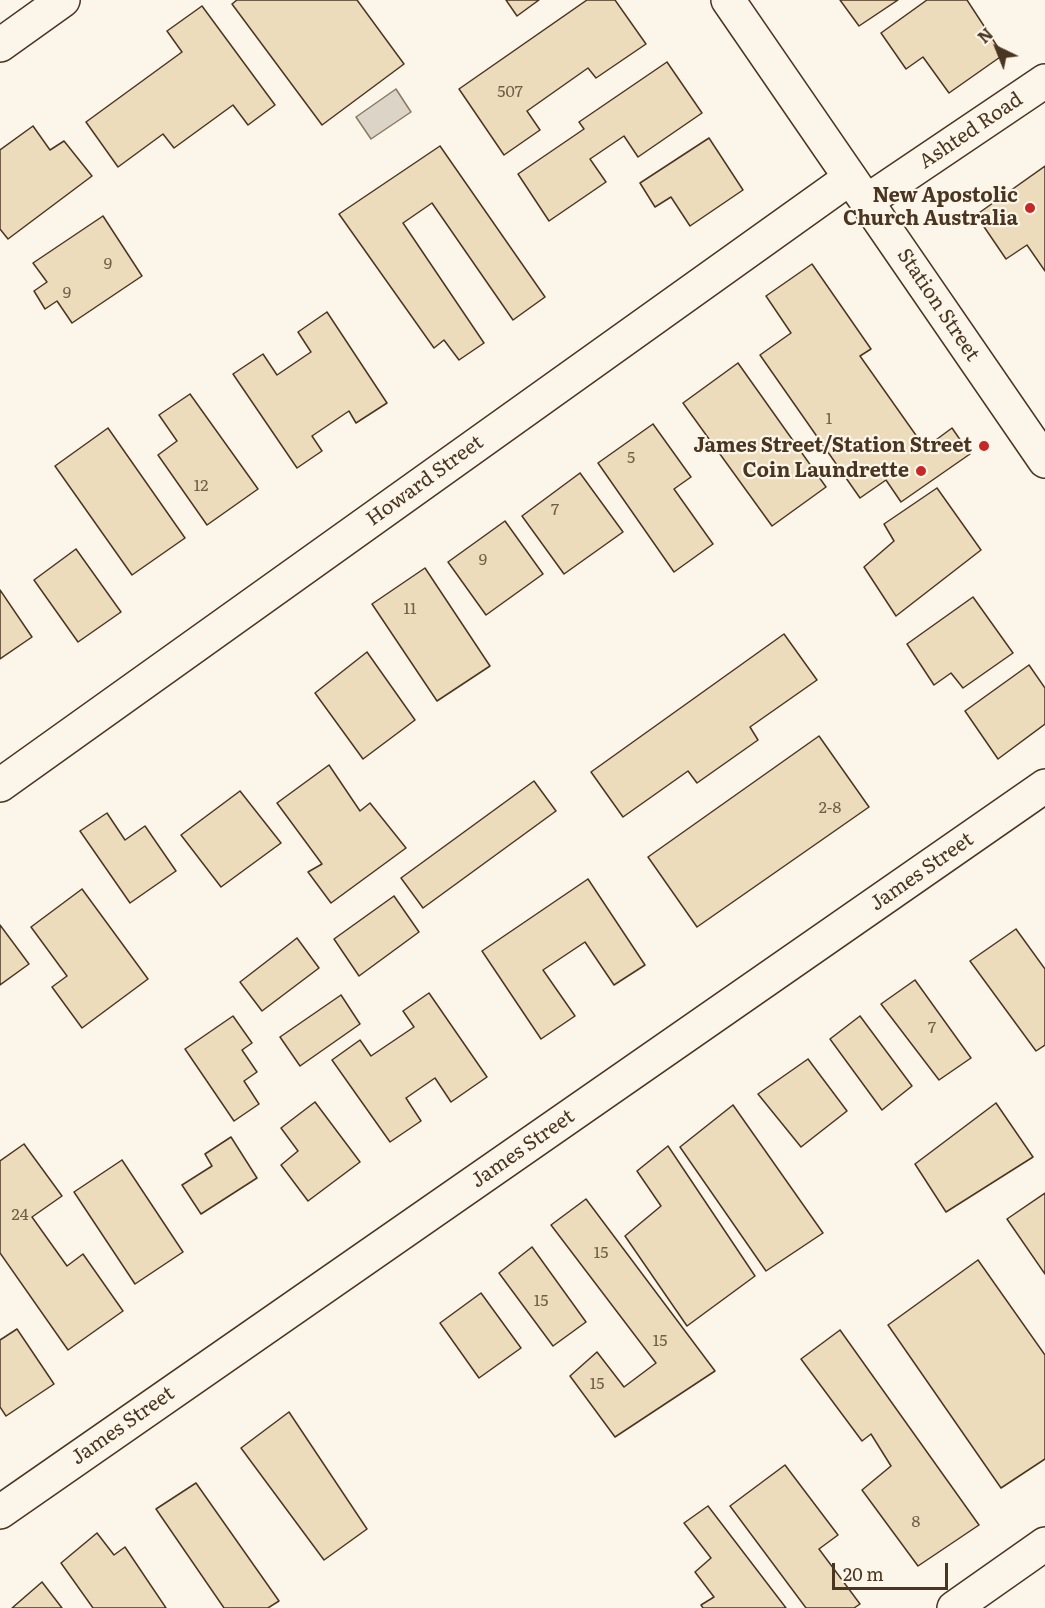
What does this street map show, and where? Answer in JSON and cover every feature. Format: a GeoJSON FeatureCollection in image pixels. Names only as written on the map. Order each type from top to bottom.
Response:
{"type":"FeatureCollection","features":[{"type":"Feature","properties":{"kind":"street"},"geometry":{"type":"LineString","coordinates":[[0,45],[63,0]]}},
{"type":"Feature","properties":{"kind":"street","name":"Station Street"},"geometry":{"type":"LineString","coordinates":[[728,0],[1045,461]]}},
{"type":"Feature","properties":{"kind":"street","name":"Ashted Road"},"geometry":{"type":"LineString","coordinates":[[859,190],[1045,81]]}},
{"type":"Feature","properties":{"kind":"street","name":"Howard Street"},"geometry":{"type":"LineString","coordinates":[[0,785],[859,190]]}},
{"type":"Feature","properties":{"kind":"street","name":"James Street"},"geometry":{"type":"LineString","coordinates":[[0,1512],[1045,786]]}},
{"type":"Feature","properties":{"kind":"street"},"geometry":{"type":"LineString","coordinates":[[954,1608],[1045,1544]]}},
{"type":"Feature","properties":{"kind":"shaded area"},"geometry":{"type":"Polygon","coordinates":[[[396,89],[411,112],[371,139],[356,117],[396,89]]]}},
{"type":"Feature","properties":{"kind":"building"},"geometry":{"type":"Polygon","coordinates":[[[237,0],[357,0],[404,64],[322,125],[232,4],[237,0]]]}},
{"type":"Feature","properties":{"kind":"building"},"geometry":{"type":"Polygon","coordinates":[[[506,0],[539,0],[517,16],[506,0]]]}},
{"type":"Feature","properties":{"kind":"building"},"geometry":{"type":"Polygon","coordinates":[[[587,0],[615,0],[646,44],[596,78],[588,68],[527,111],[540,130],[504,155],[459,89],[587,0]]]}},
{"type":"Feature","properties":{"kind":"building"},"geometry":{"type":"Polygon","coordinates":[[[840,0],[898,0],[859,26],[840,0]]]}},
{"type":"Feature","properties":{"kind":"building"},"geometry":{"type":"Polygon","coordinates":[[[927,0],[967,0],[1003,55],[949,93],[923,57],[906,69],[881,33],[927,0]]]}},
{"type":"Feature","properties":{"kind":"building"},"geometry":{"type":"Polygon","coordinates":[[[202,6],[275,105],[248,125],[233,105],[174,148],[163,134],[118,167],[86,122],[182,52],[167,31],[202,6]]]}},
{"type":"Feature","properties":{"kind":"building"},"geometry":{"type":"Polygon","coordinates":[[[667,62],[702,113],[638,157],[624,136],[590,159],[606,182],[549,221],[518,174],[584,129],[579,122],[667,62]]]}},
{"type":"Feature","properties":{"kind":"building"},"geometry":{"type":"Polygon","coordinates":[[[33,126],[50,150],[64,141],[92,176],[8,239],[0,229],[0,150],[33,126]]]}},
{"type":"Feature","properties":{"kind":"building"},"geometry":{"type":"Polygon","coordinates":[[[709,138],[743,190],[690,226],[671,197],[655,207],[640,183],[709,138]]]}},
{"type":"Feature","properties":{"kind":"building"},"geometry":{"type":"Polygon","coordinates":[[[440,146],[545,297],[513,320],[432,203],[403,223],[484,343],[459,360],[444,340],[434,348],[339,214],[440,146]]]}},
{"type":"Feature","properties":{"kind":"building"},"geometry":{"type":"Polygon","coordinates":[[[1045,166],[1045,271],[1027,245],[1006,259],[976,215],[1045,166]]]}},
{"type":"Feature","properties":{"kind":"building"},"geometry":{"type":"Polygon","coordinates":[[[103,216],[142,276],[72,323],[57,301],[45,309],[34,291],[47,282],[33,263],[103,216]]]}},
{"type":"Feature","properties":{"kind":"building"},"geometry":{"type":"Polygon","coordinates":[[[812,264],[871,349],[860,356],[925,448],[952,428],[970,454],[901,502],[886,480],[860,498],[760,355],[791,333],[766,296],[812,264]]]}},
{"type":"Feature","properties":{"kind":"building"},"geometry":{"type":"Polygon","coordinates":[[[327,312],[387,403],[356,423],[349,411],[312,436],[322,451],[297,468],[233,374],[263,354],[277,375],[311,352],[298,332],[327,312]]]}},
{"type":"Feature","properties":{"kind":"building"},"geometry":{"type":"Polygon","coordinates":[[[738,363],[826,487],[772,526],[683,403],[738,363]]]}},
{"type":"Feature","properties":{"kind":"building"},"geometry":{"type":"Polygon","coordinates":[[[190,394],[258,489],[207,525],[158,455],[177,441],[159,415],[190,394]]]}},
{"type":"Feature","properties":{"kind":"building"},"geometry":{"type":"Polygon","coordinates":[[[653,424],[691,477],[674,489],[713,544],[674,572],[598,463],[653,424]]]}},
{"type":"Feature","properties":{"kind":"building"},"geometry":{"type":"Polygon","coordinates":[[[108,428],[185,538],[132,575],[55,466],[108,428]]]}},
{"type":"Feature","properties":{"kind":"building"},"geometry":{"type":"Polygon","coordinates":[[[580,473],[623,532],[564,574],[522,516],[580,473]]]}},
{"type":"Feature","properties":{"kind":"building"},"geometry":{"type":"Polygon","coordinates":[[[937,488],[981,550],[896,616],[864,567],[894,541],[884,524],[937,488]]]}},
{"type":"Feature","properties":{"kind":"building"},"geometry":{"type":"Polygon","coordinates":[[[505,521],[543,574],[486,615],[448,562],[505,521]]]}},
{"type":"Feature","properties":{"kind":"building"},"geometry":{"type":"Polygon","coordinates":[[[76,549],[121,612],[78,642],[34,580],[76,549]]]}},
{"type":"Feature","properties":{"kind":"building"},"geometry":{"type":"Polygon","coordinates":[[[425,568],[490,666],[437,701],[372,604],[425,568]]]}},
{"type":"Feature","properties":{"kind":"building"},"geometry":{"type":"Polygon","coordinates":[[[0,590],[32,637],[0,659],[0,590]]]}},
{"type":"Feature","properties":{"kind":"building"},"geometry":{"type":"Polygon","coordinates":[[[973,597],[1013,653],[963,688],[951,673],[934,685],[907,644],[973,597]]]}},
{"type":"Feature","properties":{"kind":"building"},"geometry":{"type":"Polygon","coordinates":[[[784,634],[817,680],[750,727],[758,740],[697,783],[688,771],[623,817],[591,772],[784,634]]]}},
{"type":"Feature","properties":{"kind":"building"},"geometry":{"type":"Polygon","coordinates":[[[367,652],[415,720],[363,759],[315,693],[367,652]]]}},
{"type":"Feature","properties":{"kind":"building"},"geometry":{"type":"Polygon","coordinates":[[[1029,665],[1045,688],[1045,724],[998,759],[965,711],[1029,665]]]}},
{"type":"Feature","properties":{"kind":"building"},"geometry":{"type":"Polygon","coordinates":[[[819,736],[869,807],[697,927],[648,857],[819,736]]]}},
{"type":"Feature","properties":{"kind":"building"},"geometry":{"type":"Polygon","coordinates":[[[329,765],[360,811],[370,803],[406,848],[331,903],[308,872],[322,864],[277,803],[329,765]]]}},
{"type":"Feature","properties":{"kind":"building"},"geometry":{"type":"Polygon","coordinates":[[[534,781],[556,811],[423,908],[401,878],[534,781]]]}},
{"type":"Feature","properties":{"kind":"building"},"geometry":{"type":"Polygon","coordinates":[[[240,791],[281,843],[221,887],[181,835],[240,791]]]}},
{"type":"Feature","properties":{"kind":"building"},"geometry":{"type":"Polygon","coordinates":[[[107,813],[125,840],[145,826],[176,871],[130,903],[80,831],[107,813]]]}},
{"type":"Feature","properties":{"kind":"building"},"geometry":{"type":"Polygon","coordinates":[[[588,879],[645,965],[614,985],[585,942],[543,970],[575,1016],[541,1039],[482,951],[588,879]]]}},
{"type":"Feature","properties":{"kind":"building"},"geometry":{"type":"Polygon","coordinates":[[[82,889],[148,979],[82,1028],[52,987],[67,976],[31,927],[82,889]]]}},
{"type":"Feature","properties":{"kind":"building"},"geometry":{"type":"Polygon","coordinates":[[[394,896],[419,932],[359,976],[334,939],[394,896]]]}},
{"type":"Feature","properties":{"kind":"building"},"geometry":{"type":"Polygon","coordinates":[[[0,925],[29,964],[0,985],[0,925]]]}},
{"type":"Feature","properties":{"kind":"building"},"geometry":{"type":"Polygon","coordinates":[[[1016,929],[1045,969],[1045,1045],[1036,1051],[970,961],[1016,929]]]}},
{"type":"Feature","properties":{"kind":"building"},"geometry":{"type":"Polygon","coordinates":[[[297,938],[319,968],[262,1011],[240,982],[297,938]]]}},
{"type":"Feature","properties":{"kind":"building"},"geometry":{"type":"Polygon","coordinates":[[[915,980],[971,1058],[939,1080],[881,1004],[915,980]]]}},
{"type":"Feature","properties":{"kind":"building"},"geometry":{"type":"Polygon","coordinates":[[[429,993],[487,1077],[451,1102],[435,1078],[406,1098],[421,1121],[390,1142],[332,1060],[360,1040],[371,1056],[414,1027],[403,1011],[429,993]]]}},
{"type":"Feature","properties":{"kind":"building"},"geometry":{"type":"Polygon","coordinates":[[[341,995],[360,1024],[300,1066],[280,1037],[341,995]]]}},
{"type":"Feature","properties":{"kind":"building"},"geometry":{"type":"Polygon","coordinates":[[[233,1016],[252,1043],[242,1050],[257,1072],[244,1081],[259,1104],[234,1121],[185,1049],[233,1016]]]}},
{"type":"Feature","properties":{"kind":"building"},"geometry":{"type":"Polygon","coordinates":[[[860,1016],[912,1086],[882,1110],[830,1039],[860,1016]]]}},
{"type":"Feature","properties":{"kind":"building"},"geometry":{"type":"Polygon","coordinates":[[[808,1059],[847,1111],[801,1147],[758,1094],[808,1059]]]}},
{"type":"Feature","properties":{"kind":"building"},"geometry":{"type":"Polygon","coordinates":[[[315,1102],[360,1162],[308,1201],[281,1165],[298,1151],[281,1128],[315,1102]]]}},
{"type":"Feature","properties":{"kind":"building"},"geometry":{"type":"Polygon","coordinates":[[[996,1103],[1033,1157],[946,1212],[915,1164],[996,1103]]]}},
{"type":"Feature","properties":{"kind":"building"},"geometry":{"type":"Polygon","coordinates":[[[733,1105],[823,1233],[766,1271],[680,1147],[733,1105]]]}},
{"type":"Feature","properties":{"kind":"building"},"geometry":{"type":"Polygon","coordinates":[[[231,1137],[257,1178],[201,1214],[182,1185],[212,1166],[205,1154],[231,1137]]]}},
{"type":"Feature","properties":{"kind":"building"},"geometry":{"type":"Polygon","coordinates":[[[24,1144],[62,1196],[32,1217],[67,1266],[83,1254],[123,1311],[68,1350],[0,1253],[0,1161],[24,1144]]]}},
{"type":"Feature","properties":{"kind":"building"},"geometry":{"type":"Polygon","coordinates":[[[668,1146],[755,1276],[687,1326],[625,1236],[661,1206],[637,1171],[668,1146]]]}},
{"type":"Feature","properties":{"kind":"building"},"geometry":{"type":"Polygon","coordinates":[[[122,1160],[183,1252],[135,1284],[74,1192],[122,1160]]]}},
{"type":"Feature","properties":{"kind":"building"},"geometry":{"type":"Polygon","coordinates":[[[1045,1193],[1045,1274],[1007,1219],[1045,1193]]]}},
{"type":"Feature","properties":{"kind":"building"},"geometry":{"type":"Polygon","coordinates":[[[586,1199],[715,1371],[615,1437],[570,1376],[597,1352],[624,1387],[656,1363],[551,1225],[586,1199]]]}},
{"type":"Feature","properties":{"kind":"building"},"geometry":{"type":"Polygon","coordinates":[[[532,1247],[586,1322],[553,1346],[499,1273],[532,1247]]]}},
{"type":"Feature","properties":{"kind":"building"},"geometry":{"type":"Polygon","coordinates":[[[978,1260],[1045,1355],[1045,1459],[1001,1488],[888,1325],[978,1260]]]}},
{"type":"Feature","properties":{"kind":"building"},"geometry":{"type":"Polygon","coordinates":[[[481,1293],[521,1348],[479,1378],[440,1323],[481,1293]]]}},
{"type":"Feature","properties":{"kind":"building"},"geometry":{"type":"Polygon","coordinates":[[[17,1329],[54,1384],[6,1416],[0,1407],[0,1340],[17,1329]]]}},
{"type":"Feature","properties":{"kind":"building"},"geometry":{"type":"Polygon","coordinates":[[[840,1330],[979,1525],[918,1566],[862,1490],[891,1466],[871,1434],[862,1441],[801,1359],[840,1330]]]}},
{"type":"Feature","properties":{"kind":"building"},"geometry":{"type":"Polygon","coordinates":[[[289,1412],[367,1529],[324,1560],[241,1448],[289,1412]]]}},
{"type":"Feature","properties":{"kind":"building"},"geometry":{"type":"Polygon","coordinates":[[[785,1465],[838,1535],[819,1549],[860,1604],[854,1608],[806,1608],[730,1506],[785,1465]]]}},
{"type":"Feature","properties":{"kind":"building"},"geometry":{"type":"Polygon","coordinates":[[[196,1483],[279,1601],[268,1608],[224,1608],[156,1509],[196,1483]]]}},
{"type":"Feature","properties":{"kind":"building"},"geometry":{"type":"Polygon","coordinates":[[[708,1506],[786,1608],[703,1608],[701,1605],[714,1597],[695,1572],[711,1558],[684,1523],[708,1506]]]}},
{"type":"Feature","properties":{"kind":"building"},"geometry":{"type":"Polygon","coordinates":[[[97,1533],[114,1555],[125,1547],[166,1608],[93,1608],[61,1563],[97,1533]]]}},
{"type":"Feature","properties":{"kind":"building"},"geometry":{"type":"Polygon","coordinates":[[[42,1582],[62,1608],[12,1608],[42,1582]]]}},
{"type":"Feature","properties":{"kind":"place","name":"New Apostolic Church Australia"},"geometry":{"type":"Point","coordinates":[1030,208]}},
{"type":"Feature","properties":{"kind":"place","name":"James Street/Station Street"},"geometry":{"type":"Point","coordinates":[984,446]}},
{"type":"Feature","properties":{"kind":"place","name":"Coin Laundrette"},"geometry":{"type":"Point","coordinates":[921,471]}}]}
